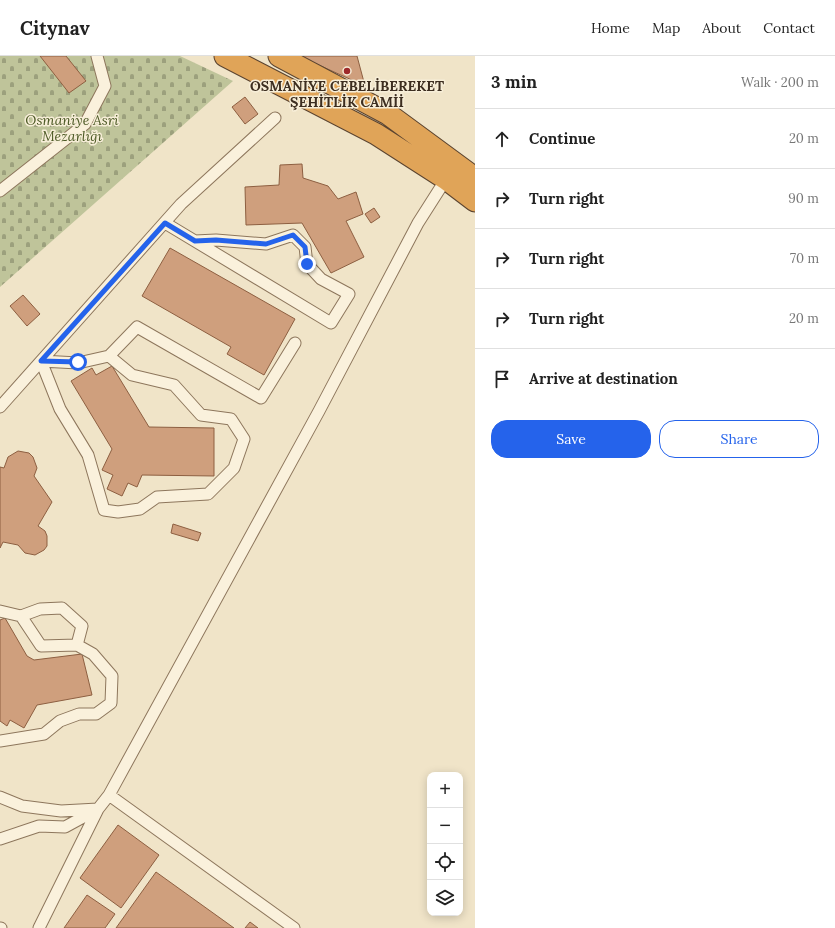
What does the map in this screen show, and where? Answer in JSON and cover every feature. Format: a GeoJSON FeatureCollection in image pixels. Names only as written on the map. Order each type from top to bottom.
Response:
{"type":"FeatureCollection","features":[{"type":"Feature","properties":{"kind":"highway"},"geometry":{"type":"LineString","coordinates":[[225,56],[376,134],[446,179],[475,200]]}},
{"type":"Feature","properties":{"kind":"highway"},"geometry":{"type":"LineString","coordinates":[[279,56],[388,114],[475,178]]}},
{"type":"Feature","properties":{"kind":"street"},"geometry":{"type":"LineString","coordinates":[[0,191],[85,124],[105,86],[97,56]]}},
{"type":"Feature","properties":{"kind":"street"},"geometry":{"type":"LineString","coordinates":[[0,406],[181,204],[275,118]]}},
{"type":"Feature","properties":{"kind":"street"},"geometry":{"type":"LineString","coordinates":[[39,928],[98,809],[109,795],[319,411],[418,223],[446,179]]}},
{"type":"Feature","properties":{"kind":"street"},"geometry":{"type":"LineString","coordinates":[[165,223],[331,323],[349,294],[321,279],[307,264],[305,247],[293,235],[266,244],[216,240],[195,241]]}},
{"type":"Feature","properties":{"kind":"street"},"geometry":{"type":"LineString","coordinates":[[41,361],[78,362],[109,356],[137,327],[261,398],[295,343]]}},
{"type":"Feature","properties":{"kind":"street"},"geometry":{"type":"LineString","coordinates":[[41,361],[60,409],[88,455],[104,510],[118,512],[140,509],[157,497],[208,494],[234,468],[244,439],[231,419],[201,415],[174,385],[132,375],[109,356]]}},
{"type":"Feature","properties":{"kind":"street"},"geometry":{"type":"LineString","coordinates":[[0,612],[21,616],[40,609],[62,608],[82,626],[77,645]]}},
{"type":"Feature","properties":{"kind":"street"},"geometry":{"type":"LineString","coordinates":[[0,742],[44,734],[60,721],[80,714],[96,714],[111,703],[112,676],[93,654],[77,645],[41,646],[21,616]]}},
{"type":"Feature","properties":{"kind":"street"},"geometry":{"type":"LineString","coordinates":[[109,795],[294,928]]}},
{"type":"Feature","properties":{"kind":"street"},"geometry":{"type":"LineString","coordinates":[[0,797],[22,806],[61,811],[98,809]]}},
{"type":"Feature","properties":{"kind":"street"},"geometry":{"type":"LineString","coordinates":[[0,839],[39,826],[65,827],[98,809]]}},
{"type":"Feature","properties":{"kind":"green space","name":"Osmaniye Asri Mezarlığı"},"geometry":{"type":"Polygon","coordinates":[[[0,56],[180,56],[233,81],[0,287],[0,56]]]}},
{"type":"Feature","properties":{"kind":"building"},"geometry":{"type":"Polygon","coordinates":[[[40,56],[66,56],[86,81],[69,93],[40,56]]]}},
{"type":"Feature","properties":{"kind":"building","name":"OSMANİYE CEBELİBEREKET ŞEHİTLİK CAMİİ"},"geometry":{"type":"Polygon","coordinates":[[[299,56],[357,56],[365,86],[299,56]]]}},
{"type":"Feature","properties":{"kind":"building"},"geometry":{"type":"Polygon","coordinates":[[[245,97],[258,114],[245,124],[232,107],[245,97]]]}},
{"type":"Feature","properties":{"kind":"building"},"geometry":{"type":"Polygon","coordinates":[[[302,164],[303,178],[328,186],[338,199],[356,192],[363,214],[346,221],[364,257],[331,273],[302,223],[246,225],[245,187],[279,185],[280,165],[302,164]]]}},
{"type":"Feature","properties":{"kind":"building"},"geometry":{"type":"Polygon","coordinates":[[[374,208],[380,217],[371,223],[365,214],[374,208]]]}},
{"type":"Feature","properties":{"kind":"building"},"geometry":{"type":"Polygon","coordinates":[[[170,248],[295,319],[264,375],[227,354],[231,347],[142,296],[170,248]]]}},
{"type":"Feature","properties":{"kind":"building"},"geometry":{"type":"Polygon","coordinates":[[[23,295],[40,314],[27,326],[10,306],[23,295]]]}},
{"type":"Feature","properties":{"kind":"building"},"geometry":{"type":"Polygon","coordinates":[[[112,366],[149,427],[214,428],[214,476],[142,475],[137,487],[128,483],[122,496],[107,489],[113,475],[102,470],[112,449],[71,381],[92,368],[96,375],[112,366]]]}},
{"type":"Feature","properties":{"kind":"building"},"geometry":{"type":"Polygon","coordinates":[[[18,451],[29,453],[33,457],[37,468],[34,476],[52,502],[38,526],[45,531],[47,536],[47,546],[44,550],[35,555],[25,553],[18,545],[3,542],[0,548],[0,467],[4,468],[8,457],[18,451]]]}},
{"type":"Feature","properties":{"kind":"building"},"geometry":{"type":"Polygon","coordinates":[[[173,524],[201,533],[198,541],[171,533],[173,524]]]}},
{"type":"Feature","properties":{"kind":"building"},"geometry":{"type":"Polygon","coordinates":[[[5,618],[27,656],[34,660],[82,654],[92,695],[37,705],[24,728],[10,720],[7,726],[0,721],[0,620],[5,618]]]}},
{"type":"Feature","properties":{"kind":"building"},"geometry":{"type":"Polygon","coordinates":[[[118,825],[159,855],[121,908],[80,878],[118,825]]]}},
{"type":"Feature","properties":{"kind":"building"},"geometry":{"type":"Polygon","coordinates":[[[156,872],[234,928],[116,928],[156,872]]]}},
{"type":"Feature","properties":{"kind":"building"},"geometry":{"type":"Polygon","coordinates":[[[87,895],[115,914],[105,928],[64,928],[87,895]]]}},
{"type":"Feature","properties":{"kind":"building"},"geometry":{"type":"Polygon","coordinates":[[[250,922],[258,928],[245,928],[250,922]]]}},
{"type":"Feature","properties":{"kind":"place","name":"OSMANİYE CEBELİBEREKET ŞEHİTLİK CAMİİ"},"geometry":{"type":"Point","coordinates":[347,71]}},
{"type":"Feature","properties":{"kind":"route"},"geometry":{"type":"LineString","coordinates":[[78,362],[41,361],[165,223],[195,241],[216,240],[266,244],[293,235],[305,247],[307,264]]}}]}
